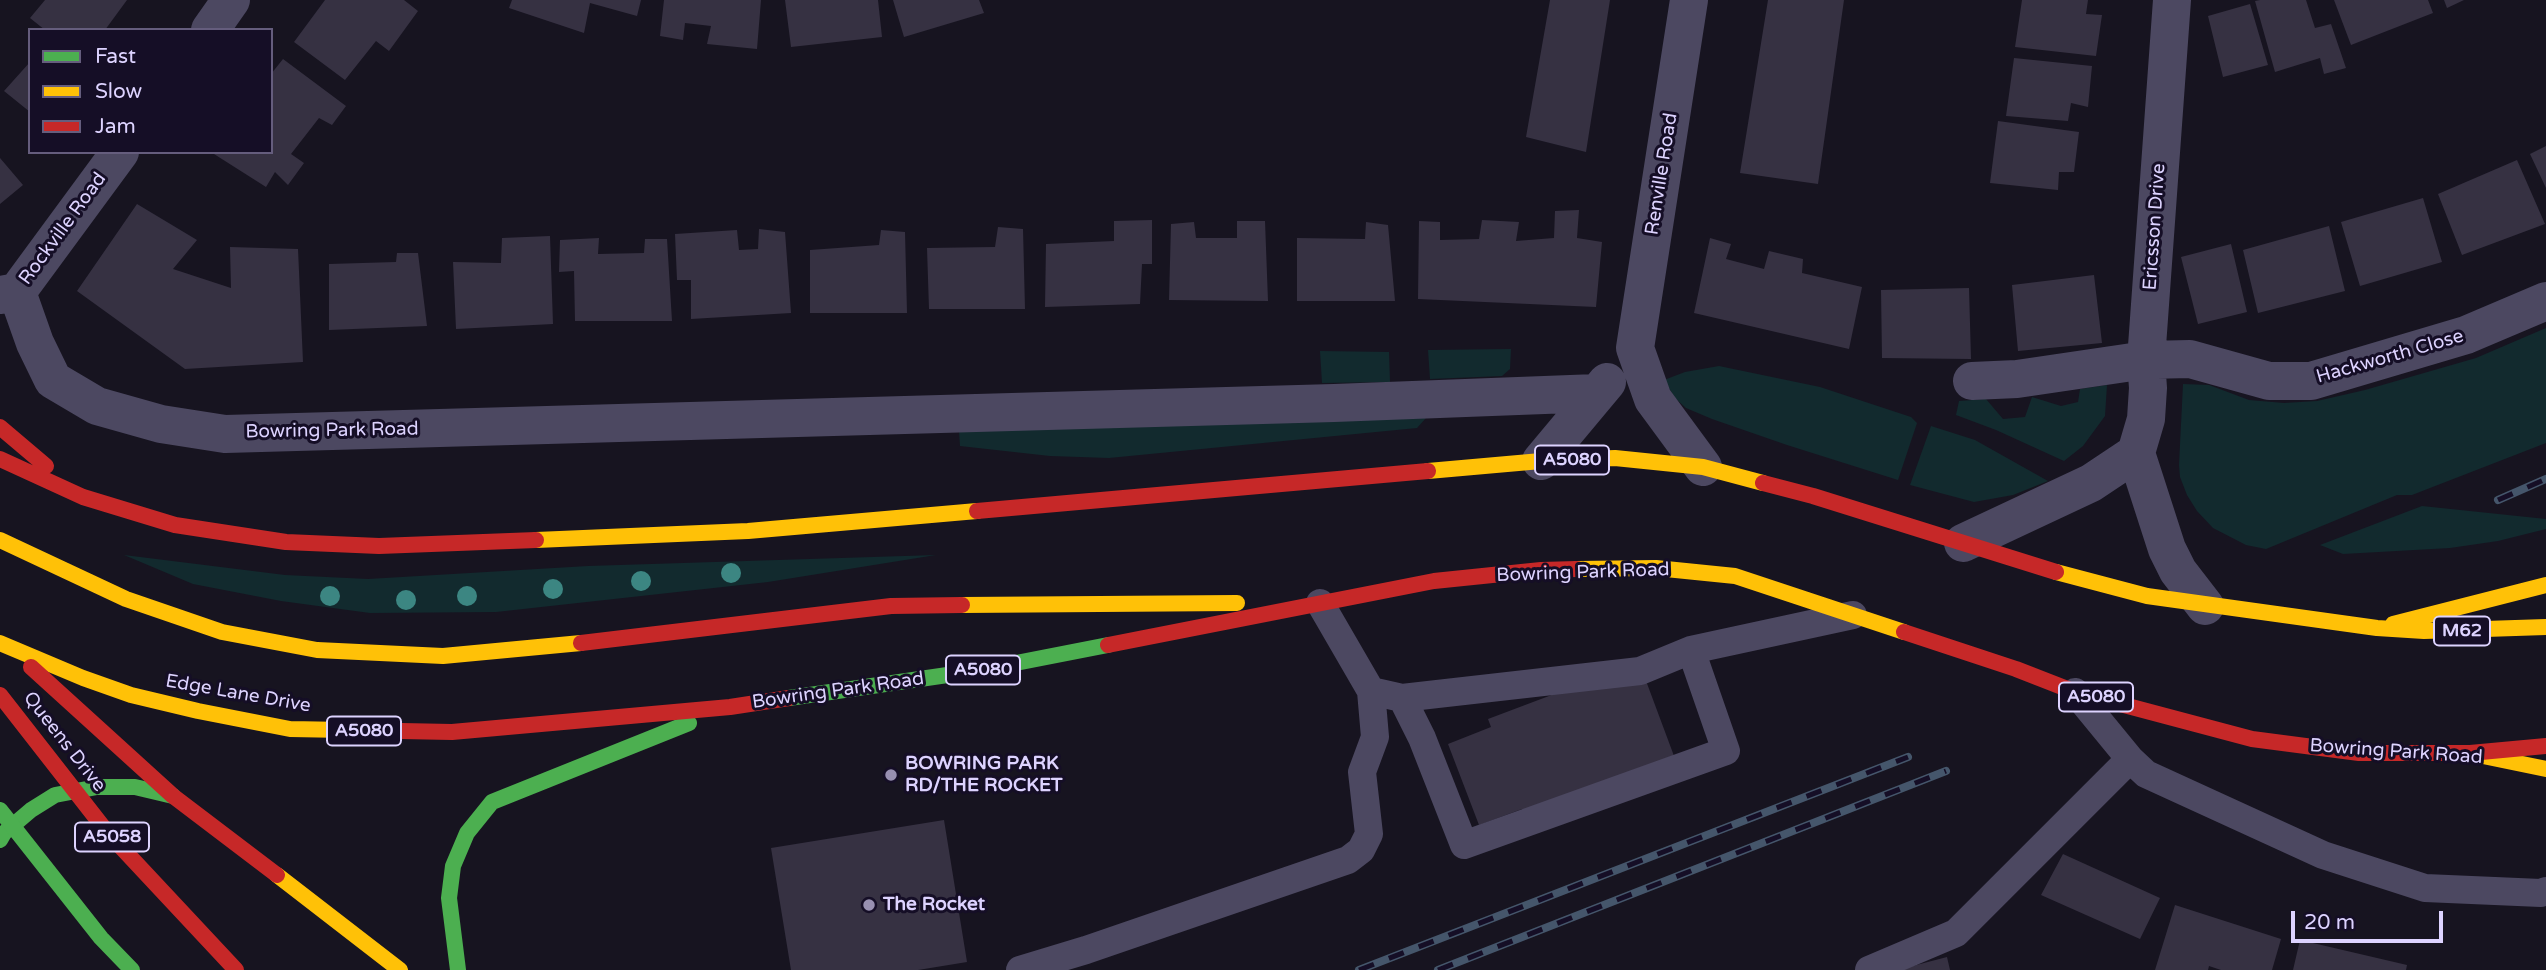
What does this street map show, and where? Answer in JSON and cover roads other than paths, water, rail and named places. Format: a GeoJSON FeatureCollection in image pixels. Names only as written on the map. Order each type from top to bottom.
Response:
{"type":"FeatureCollection","features":[{"type":"Feature","properties":{"kind":"main road"},"geometry":{"type":"LineString","coordinates":[[0,426],[83,497]]}},
{"type":"Feature","properties":{"kind":"main road","name":"A5080"},"geometry":{"type":"LineString","coordinates":[[0,459],[83,497],[175,525],[286,542],[379,546],[748,531],[1541,461],[1615,458],[1703,467],[1813,496],[2072,576],[2147,596],[2205,606],[2377,628],[2546,585]]}},
{"type":"Feature","properties":{"kind":"main road"},"geometry":{"type":"LineString","coordinates":[[0,474],[44,480]]}},
{"type":"Feature","properties":{"kind":"main road"},"geometry":{"type":"LineString","coordinates":[[0,540],[126,598],[222,632],[317,650],[431,656],[583,643],[891,606],[1320,603]]}},
{"type":"Feature","properties":{"kind":"main road","name":"Bowring Park Road"},"geometry":{"type":"LineString","coordinates":[[730,707],[975,671],[1434,580],[1541,570],[1656,568],[1735,576],[2015,668],[2075,692],[2252,739],[2359,753],[2470,753],[2546,769]]}},
{"type":"Feature","properties":{"kind":"main road","name":"M62"},"geometry":{"type":"LineString","coordinates":[[2377,628],[2424,631],[2546,627]]}},
{"type":"Feature","properties":{"kind":"main road"},"geometry":{"type":"LineString","coordinates":[[2,641],[173,796],[400,970]]}},
{"type":"Feature","properties":{"kind":"main road","name":"Edge Lane Drive"},"geometry":{"type":"LineString","coordinates":[[2,641],[83,678],[131,695],[290,729],[452,732],[730,707]]}},
{"type":"Feature","properties":{"kind":"main road","name":"Queens Drive"},"geometry":{"type":"LineString","coordinates":[[0,695],[107,832],[236,970]]}},
{"type":"Feature","properties":{"kind":"main road"},"geometry":{"type":"LineString","coordinates":[[458,970],[449,898],[453,866],[467,833],[492,802],[730,707]]}},
{"type":"Feature","properties":{"kind":"main road"},"geometry":{"type":"LineString","coordinates":[[2470,753],[2546,746]]}},
{"type":"Feature","properties":{"kind":"main road"},"geometry":{"type":"LineString","coordinates":[[0,840],[4,833],[31,810],[55,795],[96,787],[135,788],[173,796]]}},
{"type":"Feature","properties":{"kind":"main road"},"geometry":{"type":"LineString","coordinates":[[0,810],[101,938],[132,970]]}},
{"type":"Feature","properties":{"kind":"street"},"geometry":{"type":"LineString","coordinates":[[211,28],[232,0]]}},
{"type":"Feature","properties":{"kind":"street","name":"Renville Road"},"geometry":{"type":"LineString","coordinates":[[1689,0],[1635,348],[1653,399],[1703,467]]}},
{"type":"Feature","properties":{"kind":"street","name":"Ericsson Drive"},"geometry":{"type":"LineString","coordinates":[[2136,453],[2146,419],[2146,360],[2172,0]]}},
{"type":"Feature","properties":{"kind":"street","name":"Rockville Road"},"geometry":{"type":"LineString","coordinates":[[9,294],[118,154]]}},
{"type":"Feature","properties":{"kind":"street","name":"Bowring Park Road"},"geometry":{"type":"LineString","coordinates":[[9,294],[53,380],[97,406],[161,424],[225,434],[1597,393]]}},
{"type":"Feature","properties":{"kind":"street","name":"Hackworth Close"},"geometry":{"type":"LineString","coordinates":[[1972,381],[2017,379],[2146,360],[2190,359],[2269,381],[2311,381],[2466,335],[2546,301]]}},
{"type":"Feature","properties":{"kind":"street"},"geometry":{"type":"LineString","coordinates":[[1541,461],[1635,348]]}},
{"type":"Feature","properties":{"kind":"street"},"geometry":{"type":"LineString","coordinates":[[1963,543],[2091,483],[2136,453],[2167,549],[2178,571],[2205,606]]}},
{"type":"Feature","properties":{"kind":"lane"},"geometry":{"type":"LineString","coordinates":[[1020,970],[1348,860],[1361,850],[1369,834],[1362,772],[1375,737],[1371,691],[1320,603]]}},
{"type":"Feature","properties":{"kind":"lane"},"geometry":{"type":"LineString","coordinates":[[1371,691],[1402,698],[1640,671],[1691,650],[1856,614]]}},
{"type":"Feature","properties":{"kind":"lane"},"geometry":{"type":"LineString","coordinates":[[1402,698],[1422,738],[1464,845],[1726,751],[1691,650]]}},
{"type":"Feature","properties":{"kind":"lane"},"geometry":{"type":"LineString","coordinates":[[2075,692],[2130,759],[2146,774],[2336,859],[2425,888],[2541,893],[2546,891]]}},
{"type":"Feature","properties":{"kind":"lane"},"geometry":{"type":"LineString","coordinates":[[1869,970],[1956,933],[2130,759]]}},
{"type":"Feature","properties":{"kind":"railway"},"geometry":{"type":"LineString","coordinates":[[2498,500],[2546,479]]}},
{"type":"Feature","properties":{"kind":"railway"},"geometry":{"type":"LineString","coordinates":[[1359,970],[1908,757]]}},
{"type":"Feature","properties":{"kind":"railway"},"geometry":{"type":"LineString","coordinates":[[1438,970],[1946,771]]}},
{"type":"Feature","properties":{"kind":"place","name":"BOWRING PARK RD/THE ROCKET"},"geometry":{"type":"Point","coordinates":[891,775]}},
{"type":"Feature","properties":{"kind":"place","name":"The Rocket"},"geometry":{"type":"Point","coordinates":[869,905]}}]}
